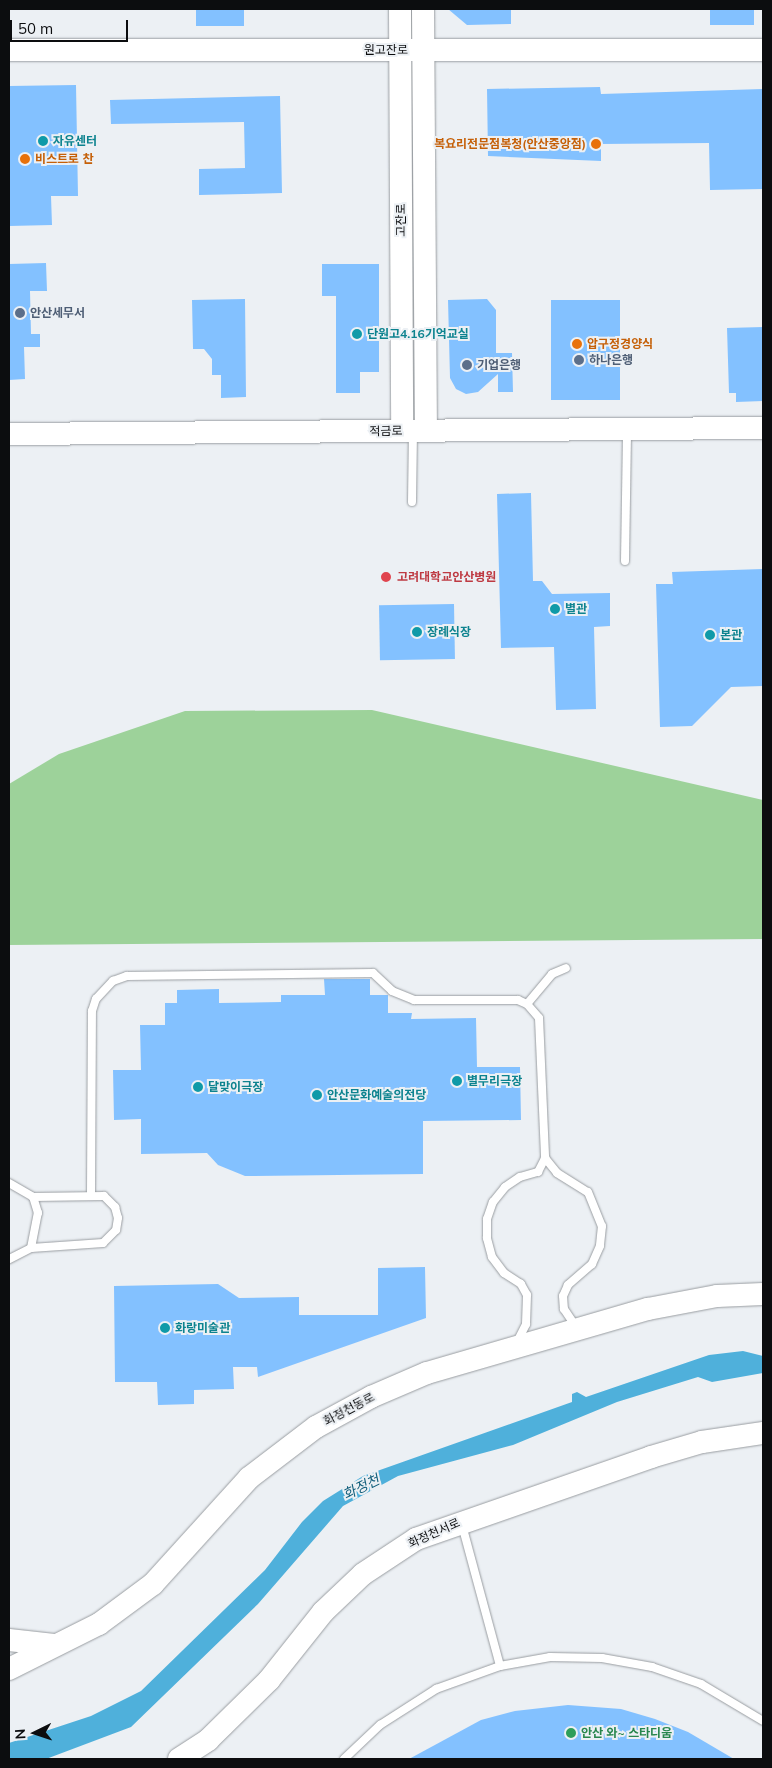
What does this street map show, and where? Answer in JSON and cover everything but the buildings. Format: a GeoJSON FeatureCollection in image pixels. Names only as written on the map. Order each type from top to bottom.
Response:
{"type":"FeatureCollection","features":[{"type":"Feature","properties":{"kind":"street","name":"고잔로"},"geometry":{"type":"LineString","coordinates":[[400,9],[414,431]]}},
{"type":"Feature","properties":{"kind":"street","name":"고잔로"},"geometry":{"type":"LineString","coordinates":[[414,431],[423,9]]}},
{"type":"Feature","properties":{"kind":"street","name":"원고잔로"},"geometry":{"type":"LineString","coordinates":[[9,50],[763,50]]}},
{"type":"Feature","properties":{"kind":"street","name":"적금로"},"geometry":{"type":"LineString","coordinates":[[9,434],[763,428]]}},
{"type":"Feature","properties":{"kind":"street","name":"화정천동로"},"geometry":{"type":"LineString","coordinates":[[9,1669],[99,1624],[153,1584],[249,1478],[316,1427],[427,1373],[577,1328],[707,1298],[763,1294]]}},
{"type":"Feature","properties":{"kind":"street","name":"화정천서로"},"geometry":{"type":"LineString","coordinates":[[183,1758],[208,1740],[269,1680],[323,1612],[363,1574],[416,1539],[461,1521],[702,1442],[763,1433]]}},
{"type":"Feature","properties":{"kind":"street"},"geometry":{"type":"LineString","coordinates":[[9,1640],[57,1645]]}},
{"type":"Feature","properties":{"kind":"lane"},"geometry":{"type":"LineString","coordinates":[[625,561],[627,429]]}},
{"type":"Feature","properties":{"kind":"lane"},"geometry":{"type":"LineString","coordinates":[[412,502],[414,431]]}},
{"type":"Feature","properties":{"kind":"lane"},"geometry":{"type":"LineString","coordinates":[[528,1004],[552,974],[566,968]]}},
{"type":"Feature","properties":{"kind":"lane"},"geometry":{"type":"LineString","coordinates":[[90,1194],[92,1011],[96,999],[113,981],[127,976],[372,973],[392,991],[414,1000],[518,1000],[528,1004],[539,1018],[545,1158],[538,1172],[505,1187],[493,1202],[487,1219],[487,1238],[492,1257],[504,1273],[521,1284],[527,1295],[526,1324],[514,1347]]}},
{"type":"Feature","properties":{"kind":"lane"},"geometry":{"type":"LineString","coordinates":[[545,1158],[557,1173],[574,1180],[588,1192],[598,1208],[602,1226],[600,1246],[592,1264],[568,1285],[563,1296],[564,1309],[577,1328]]}},
{"type":"Feature","properties":{"kind":"lane"},"geometry":{"type":"LineString","coordinates":[[9,1183],[33,1197],[90,1194],[108,1199],[117,1211],[116,1230],[108,1240],[98,1244],[31,1248],[9,1259]]}},
{"type":"Feature","properties":{"kind":"lane"},"geometry":{"type":"LineString","coordinates":[[31,1248],[38,1213],[33,1197]]}},
{"type":"Feature","properties":{"kind":"lane"},"geometry":{"type":"LineString","coordinates":[[461,1521],[500,1666]]}},
{"type":"Feature","properties":{"kind":"lane"},"geometry":{"type":"LineString","coordinates":[[344,1759],[380,1725],[417,1700],[457,1680],[500,1666],[550,1658],[627,1661],[701,1684],[763,1722]]}},
{"type":"Feature","properties":{"kind":"green space"},"geometry":{"type":"Polygon","coordinates":[[[372,710],[763,800],[763,939],[9,945],[9,784],[59,754],[185,711],[372,710]]]}},
{"type":"Feature","properties":{"kind":"water","name":"화정천"},"geometry":{"type":"Polygon","coordinates":[[[743,1351],[763,1356],[763,1373],[712,1382],[698,1377],[617,1402],[513,1445],[398,1476],[343,1506],[258,1604],[131,1727],[46,1759],[9,1759],[9,1743],[91,1716],[141,1691],[265,1570],[302,1522],[323,1501],[363,1476],[572,1402],[572,1394],[577,1392],[586,1397],[709,1355],[743,1351]]]}},
{"type":"Feature","properties":{"kind":"place","name":"자유센터"},"geometry":{"type":"Point","coordinates":[43,141]}},
{"type":"Feature","properties":{"kind":"place","name":"복요리전문점복청(안산중앙점)"},"geometry":{"type":"Point","coordinates":[596,144]}},
{"type":"Feature","properties":{"kind":"place","name":"비스트로 찬"},"geometry":{"type":"Point","coordinates":[25,159]}},
{"type":"Feature","properties":{"kind":"place","name":"안산세무서"},"geometry":{"type":"Point","coordinates":[20,313]}},
{"type":"Feature","properties":{"kind":"place","name":"단원고4.16기억교실"},"geometry":{"type":"Point","coordinates":[357,334]}},
{"type":"Feature","properties":{"kind":"place","name":"압구정경양식"},"geometry":{"type":"Point","coordinates":[577,344]}},
{"type":"Feature","properties":{"kind":"place","name":"하나은행"},"geometry":{"type":"Point","coordinates":[579,360]}},
{"type":"Feature","properties":{"kind":"place","name":"기업은행"},"geometry":{"type":"Point","coordinates":[467,365]}},
{"type":"Feature","properties":{"kind":"place","name":"고려대학교안산병원"},"geometry":{"type":"Point","coordinates":[386,577]}},
{"type":"Feature","properties":{"kind":"place","name":"별관"},"geometry":{"type":"Point","coordinates":[555,609]}},
{"type":"Feature","properties":{"kind":"place","name":"장례식장"},"geometry":{"type":"Point","coordinates":[417,632]}},
{"type":"Feature","properties":{"kind":"place","name":"본관"},"geometry":{"type":"Point","coordinates":[710,635]}},
{"type":"Feature","properties":{"kind":"place","name":"별무리극장"},"geometry":{"type":"Point","coordinates":[457,1081]}},
{"type":"Feature","properties":{"kind":"place","name":"달맞이극장"},"geometry":{"type":"Point","coordinates":[198,1087]}},
{"type":"Feature","properties":{"kind":"place","name":"안산문화예술의전당"},"geometry":{"type":"Point","coordinates":[317,1095]}},
{"type":"Feature","properties":{"kind":"place","name":"화랑미술관"},"geometry":{"type":"Point","coordinates":[165,1328]}},
{"type":"Feature","properties":{"kind":"place","name":"안산 와~ 스타디움"},"geometry":{"type":"Point","coordinates":[571,1733]}}]}
